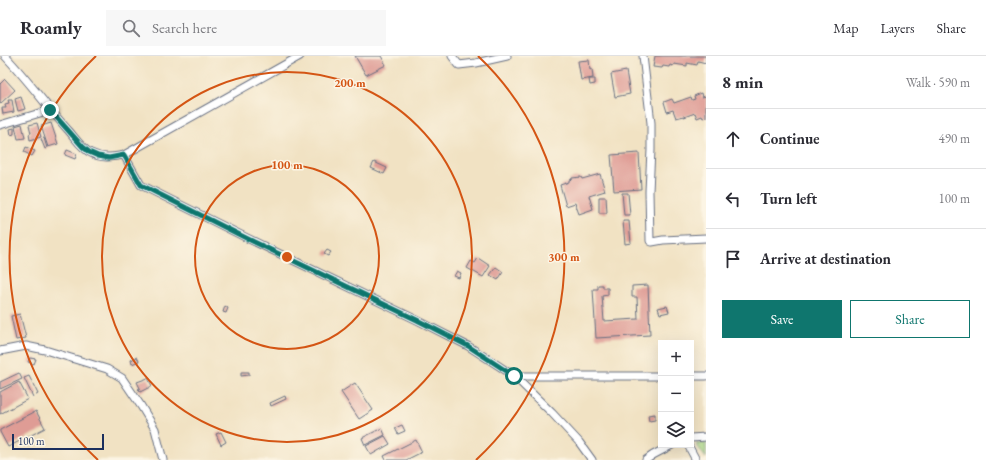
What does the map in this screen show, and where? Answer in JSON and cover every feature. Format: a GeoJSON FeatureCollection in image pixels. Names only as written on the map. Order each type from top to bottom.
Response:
{"type":"FeatureCollection","features":[{"type":"Feature","properties":{"kind":"street"},"geometry":{"type":"LineString","coordinates":[[5,56],[18,69],[50,110],[83,147],[89,152],[98,156],[109,158],[124,155],[300,56]]}},
{"type":"Feature","properties":{"kind":"street"},"geometry":{"type":"LineString","coordinates":[[452,56],[459,65],[507,56]]}},
{"type":"Feature","properties":{"kind":"street"},"geometry":{"type":"LineString","coordinates":[[643,56],[651,123],[649,191],[650,240],[652,242],[706,238]]}},
{"type":"Feature","properties":{"kind":"street"},"geometry":{"type":"LineString","coordinates":[[0,126],[50,110]]}},
{"type":"Feature","properties":{"kind":"street"},"geometry":{"type":"LineString","coordinates":[[124,155],[141,185],[468,346],[514,376],[558,419],[579,442],[592,460]]}},
{"type":"Feature","properties":{"kind":"street"},"geometry":{"type":"LineString","coordinates":[[0,351],[26,346],[45,350],[106,369],[122,378],[155,429],[163,460]]}},
{"type":"Feature","properties":{"kind":"street"},"geometry":{"type":"LineString","coordinates":[[514,376],[658,376]]}},
{"type":"Feature","properties":{"kind":"street"},"geometry":{"type":"LineString","coordinates":[[694,376],[706,376]]}},
{"type":"Feature","properties":{"kind":"street"},"geometry":{"type":"LineString","coordinates":[[694,438],[706,437]]}},
{"type":"Feature","properties":{"kind":"street"},"geometry":{"type":"LineString","coordinates":[[646,460],[666,448]]}},
{"type":"Feature","properties":{"kind":"street"},"geometry":{"type":"LineString","coordinates":[[690,448],[696,460]]}},
{"type":"Feature","properties":{"kind":"green space"},"geometry":{"type":"Polygon","coordinates":[[[706,443],[706,458],[696,444],[706,443]]]}},
{"type":"Feature","properties":{"kind":"building"},"geometry":{"type":"Polygon","coordinates":[[[355,56],[381,56],[386,65],[366,75],[355,56]]]}},
{"type":"Feature","properties":{"kind":"building"},"geometry":{"type":"Polygon","coordinates":[[[655,56],[706,56],[706,63],[698,61],[697,65],[687,63],[687,66],[674,64],[673,66],[670,65],[669,67],[663,66],[662,68],[653,67],[655,56]]]}},
{"type":"Feature","properties":{"kind":"building"},"geometry":{"type":"Polygon","coordinates":[[[589,60],[593,78],[581,80],[578,61],[589,60]]]}},
{"type":"Feature","properties":{"kind":"building"},"geometry":{"type":"Polygon","coordinates":[[[626,71],[630,94],[615,97],[611,74],[626,71]]]}},
{"type":"Feature","properties":{"kind":"building"},"geometry":{"type":"Polygon","coordinates":[[[5,79],[15,90],[0,104],[0,84],[5,79]]]}},
{"type":"Feature","properties":{"kind":"building"},"geometry":{"type":"Polygon","coordinates":[[[589,79],[595,79],[595,84],[590,85],[589,79]]]}},
{"type":"Feature","properties":{"kind":"building"},"geometry":{"type":"Polygon","coordinates":[[[701,93],[702,97],[706,96],[706,117],[703,118],[702,116],[697,118],[695,113],[676,118],[673,110],[667,112],[664,102],[672,99],[674,103],[691,97],[692,100],[695,99],[694,96],[701,93]]]}},
{"type":"Feature","properties":{"kind":"building"},"geometry":{"type":"Polygon","coordinates":[[[21,97],[25,109],[18,111],[15,99],[21,97]]]}},
{"type":"Feature","properties":{"kind":"building"},"geometry":{"type":"Polygon","coordinates":[[[8,100],[12,100],[14,112],[3,114],[2,108],[6,108],[5,104],[9,103],[8,100]]]}},
{"type":"Feature","properties":{"kind":"building"},"geometry":{"type":"Polygon","coordinates":[[[37,123],[41,137],[30,140],[29,134],[31,133],[29,125],[37,123]]]}},
{"type":"Feature","properties":{"kind":"building"},"geometry":{"type":"Polygon","coordinates":[[[51,123],[58,144],[48,147],[41,126],[51,123]]]}},
{"type":"Feature","properties":{"kind":"building"},"geometry":{"type":"Polygon","coordinates":[[[22,124],[25,138],[18,139],[15,126],[22,124]]]}},
{"type":"Feature","properties":{"kind":"building"},"geometry":{"type":"Polygon","coordinates":[[[14,128],[14,134],[11,135],[10,129],[14,128]]]}},
{"type":"Feature","properties":{"kind":"building"},"geometry":{"type":"Polygon","coordinates":[[[44,138],[47,148],[45,149],[41,139],[44,138]]]}},
{"type":"Feature","properties":{"kind":"building"},"geometry":{"type":"Polygon","coordinates":[[[26,147],[35,151],[32,156],[24,152],[26,147]]]}},
{"type":"Feature","properties":{"kind":"building"},"geometry":{"type":"Polygon","coordinates":[[[67,150],[77,154],[75,159],[65,155],[67,150]]]}},
{"type":"Feature","properties":{"kind":"building"},"geometry":{"type":"Polygon","coordinates":[[[639,153],[641,189],[614,191],[611,155],[639,153]]]}},
{"type":"Feature","properties":{"kind":"building"},"geometry":{"type":"Polygon","coordinates":[[[374,162],[387,168],[384,174],[371,168],[374,162]]]}},
{"type":"Feature","properties":{"kind":"building"},"geometry":{"type":"Polygon","coordinates":[[[600,174],[605,191],[589,196],[593,209],[579,214],[575,203],[566,206],[560,185],[569,182],[572,178],[581,177],[582,179],[600,174]]]}},
{"type":"Feature","properties":{"kind":"building"},"geometry":{"type":"Polygon","coordinates":[[[622,193],[628,193],[630,215],[624,215],[622,193]]]}},
{"type":"Feature","properties":{"kind":"building"},"geometry":{"type":"Polygon","coordinates":[[[599,197],[606,197],[607,213],[599,213],[599,197]]]}},
{"type":"Feature","properties":{"kind":"building"},"geometry":{"type":"Polygon","coordinates":[[[623,221],[629,221],[631,243],[625,244],[623,221]]]}},
{"type":"Feature","properties":{"kind":"building"},"geometry":{"type":"Polygon","coordinates":[[[327,250],[331,252],[328,256],[324,254],[327,250]]]}},
{"type":"Feature","properties":{"kind":"building"},"geometry":{"type":"Polygon","coordinates":[[[478,258],[490,266],[483,277],[467,268],[471,261],[475,263],[478,258]]]}},
{"type":"Feature","properties":{"kind":"building"},"geometry":{"type":"Polygon","coordinates":[[[496,267],[503,272],[498,280],[490,275],[496,267]]]}},
{"type":"Feature","properties":{"kind":"building"},"geometry":{"type":"Polygon","coordinates":[[[457,271],[461,273],[459,278],[454,276],[457,271]]]}},
{"type":"Feature","properties":{"kind":"building"},"geometry":{"type":"Polygon","coordinates":[[[598,285],[603,285],[603,288],[608,288],[608,295],[602,296],[604,321],[638,319],[637,297],[632,297],[632,286],[648,285],[650,335],[596,338],[593,289],[598,289],[598,285]]]}},
{"type":"Feature","properties":{"kind":"building"},"geometry":{"type":"Polygon","coordinates":[[[225,306],[228,308],[226,313],[223,312],[225,306]]]}},
{"type":"Feature","properties":{"kind":"building"},"geometry":{"type":"Polygon","coordinates":[[[667,306],[669,312],[660,314],[658,308],[667,306]]]}},
{"type":"Feature","properties":{"kind":"building"},"geometry":{"type":"Polygon","coordinates":[[[20,314],[26,338],[16,340],[11,316],[20,314]]]}},
{"type":"Feature","properties":{"kind":"building"},"geometry":{"type":"Polygon","coordinates":[[[137,357],[139,361],[132,364],[131,360],[137,357]]]}},
{"type":"Feature","properties":{"kind":"building"},"geometry":{"type":"Polygon","coordinates":[[[30,358],[36,359],[34,364],[28,362],[30,358]]]}},
{"type":"Feature","properties":{"kind":"building"},"geometry":{"type":"Polygon","coordinates":[[[241,372],[249,372],[249,375],[241,376],[241,372]]]}},
{"type":"Feature","properties":{"kind":"building"},"geometry":{"type":"Polygon","coordinates":[[[19,373],[22,379],[0,389],[0,382],[19,373]]]}},
{"type":"Feature","properties":{"kind":"building"},"geometry":{"type":"Polygon","coordinates":[[[29,376],[38,394],[33,397],[24,378],[29,376]]]}},
{"type":"Feature","properties":{"kind":"building"},"geometry":{"type":"Polygon","coordinates":[[[148,378],[152,386],[140,392],[137,382],[148,378]]]}},
{"type":"Feature","properties":{"kind":"building"},"geometry":{"type":"Polygon","coordinates":[[[19,382],[28,399],[0,414],[0,392],[19,382]]]}},
{"type":"Feature","properties":{"kind":"building"},"geometry":{"type":"Polygon","coordinates":[[[355,383],[373,410],[359,419],[341,392],[355,383]]]}},
{"type":"Feature","properties":{"kind":"building"},"geometry":{"type":"Polygon","coordinates":[[[285,396],[286,399],[271,406],[270,403],[285,396]]]}},
{"type":"Feature","properties":{"kind":"building"},"geometry":{"type":"Polygon","coordinates":[[[36,411],[45,428],[8,447],[0,430],[36,411]]]}},
{"type":"Feature","properties":{"kind":"building"},"geometry":{"type":"Polygon","coordinates":[[[655,414],[655,420],[649,421],[648,415],[655,414]]]}},
{"type":"Feature","properties":{"kind":"building"},"geometry":{"type":"Polygon","coordinates":[[[402,425],[405,431],[398,434],[395,428],[402,425]]]}},
{"type":"Feature","properties":{"kind":"building"},"geometry":{"type":"Polygon","coordinates":[[[382,428],[385,435],[365,445],[362,438],[382,428]]]}},
{"type":"Feature","properties":{"kind":"building"},"geometry":{"type":"Polygon","coordinates":[[[221,432],[226,442],[221,445],[216,434],[221,432]]]}},
{"type":"Feature","properties":{"kind":"building"},"geometry":{"type":"Polygon","coordinates":[[[385,436],[390,444],[371,455],[366,446],[385,436]]]}},
{"type":"Feature","properties":{"kind":"building"},"geometry":{"type":"Polygon","coordinates":[[[416,440],[422,452],[406,460],[386,460],[384,456],[416,440]]]}},
{"type":"Feature","properties":{"kind":"route"},"geometry":{"type":"LineString","coordinates":[[50,110],[89,152],[98,156],[109,158],[124,155],[141,185],[468,346],[514,376]]}}]}
